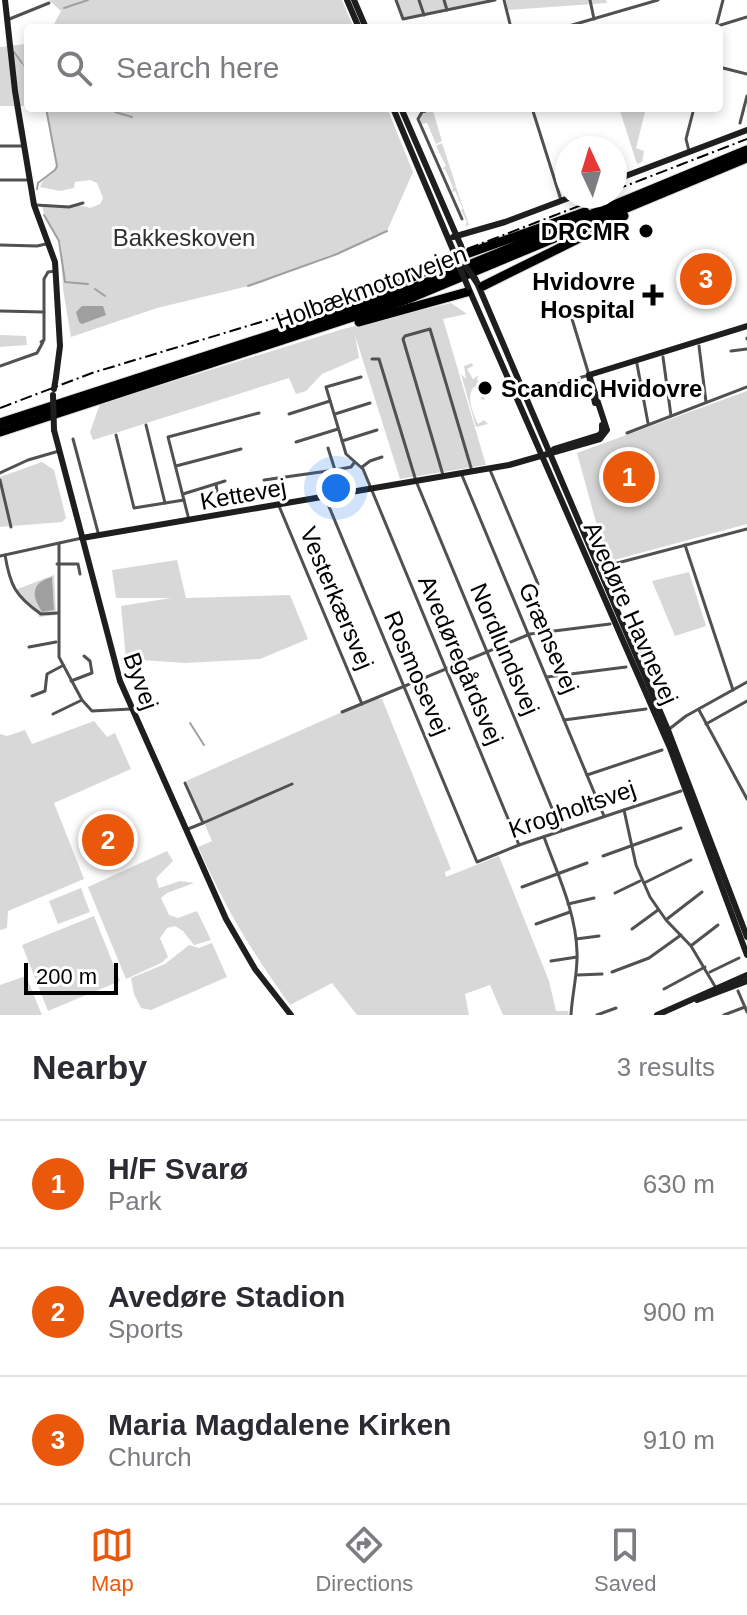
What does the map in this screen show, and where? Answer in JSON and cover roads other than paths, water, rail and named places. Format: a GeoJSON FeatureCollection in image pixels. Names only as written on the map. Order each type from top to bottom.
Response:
{"type":"FeatureCollection","features":[{"type":"Feature","properties":{"kind":"highway","name":"Holbækmotorvejen"},"geometry":{"type":"LineString","coordinates":[[627,200],[747,150]]}},
{"type":"Feature","properties":{"kind":"highway","name":"Holbækmotorvejen"},"geometry":{"type":"LineString","coordinates":[[0,432],[374,311],[457,280],[747,158]]}},
{"type":"Feature","properties":{"kind":"highway"},"geometry":{"type":"LineString","coordinates":[[271,344],[474,287],[747,158]]}},
{"type":"Feature","properties":{"kind":"highway"},"geometry":{"type":"LineString","coordinates":[[309,324],[460,255],[595,208]]}},
{"type":"Feature","properties":{"kind":"highway","name":"Holbækmotorvejen"},"geometry":{"type":"LineString","coordinates":[[0,423],[309,324],[455,273],[609,208]]}},
{"type":"Feature","properties":{"kind":"street","name":"Byvej"},"geometry":{"type":"LineString","coordinates":[[5,0],[11,68],[34,205],[56,271],[60,346],[53,392],[54,430],[111,654],[131,709],[233,932],[255,969],[291,1015]]}},
{"type":"Feature","properties":{"kind":"street"},"geometry":{"type":"LineString","coordinates":[[347,0],[357,24]]}},
{"type":"Feature","properties":{"kind":"street"},"geometry":{"type":"LineString","coordinates":[[354,0],[364,24]]}},
{"type":"Feature","properties":{"kind":"street"},"geometry":{"type":"LineString","coordinates":[[396,0],[403,19],[494,0]]}},
{"type":"Feature","properties":{"kind":"street"},"geometry":{"type":"LineString","coordinates":[[419,0],[424,15]]}},
{"type":"Feature","properties":{"kind":"street"},"geometry":{"type":"LineString","coordinates":[[444,0],[447,10]]}},
{"type":"Feature","properties":{"kind":"street"},"geometry":{"type":"LineString","coordinates":[[468,0],[469,6]]}},
{"type":"Feature","properties":{"kind":"street"},"geometry":{"type":"LineString","coordinates":[[504,0],[510,24]]}},
{"type":"Feature","properties":{"kind":"street"},"geometry":{"type":"LineString","coordinates":[[590,0],[594,19]]}},
{"type":"Feature","properties":{"kind":"street"},"geometry":{"type":"LineString","coordinates":[[576,24],[658,0]]}},
{"type":"Feature","properties":{"kind":"street"},"geometry":{"type":"LineString","coordinates":[[715,24],[723,0]]}},
{"type":"Feature","properties":{"kind":"street"},"geometry":{"type":"LineString","coordinates":[[7,20],[49,3]]}},
{"type":"Feature","properties":{"kind":"street"},"geometry":{"type":"LineString","coordinates":[[723,25],[747,17]]}},
{"type":"Feature","properties":{"kind":"street"},"geometry":{"type":"LineString","coordinates":[[723,68],[747,74]]}},
{"type":"Feature","properties":{"kind":"street"},"geometry":{"type":"LineString","coordinates":[[740,123],[747,96]]}},
{"type":"Feature","properties":{"kind":"street","name":"Avedøre Havnevej"},"geometry":{"type":"LineString","coordinates":[[395,112],[448,239],[460,255]]}},
{"type":"Feature","properties":{"kind":"street","name":"Avedøre Havnevej"},"geometry":{"type":"LineString","coordinates":[[403,112],[456,236],[460,255],[550,453],[667,727],[747,937]]}},
{"type":"Feature","properties":{"kind":"street"},"geometry":{"type":"LineString","coordinates":[[422,112],[418,119],[462,219]]}},
{"type":"Feature","properties":{"kind":"street"},"geometry":{"type":"LineString","coordinates":[[533,112],[555,182]]}},
{"type":"Feature","properties":{"kind":"street"},"geometry":{"type":"LineString","coordinates":[[690,153],[686,139],[693,112]]}},
{"type":"Feature","properties":{"kind":"street"},"geometry":{"type":"LineString","coordinates":[[627,176],[747,130]]}},
{"type":"Feature","properties":{"kind":"street"},"geometry":{"type":"LineString","coordinates":[[0,146],[24,146]]}},
{"type":"Feature","properties":{"kind":"street"},"geometry":{"type":"LineString","coordinates":[[0,180],[30,180]]}},
{"type":"Feature","properties":{"kind":"street"},"geometry":{"type":"LineString","coordinates":[[34,205],[69,207],[83,203]]}},
{"type":"Feature","properties":{"kind":"street"},"geometry":{"type":"LineString","coordinates":[[448,239],[555,203]]}},
{"type":"Feature","properties":{"kind":"street"},"geometry":{"type":"LineString","coordinates":[[0,245],[37,246],[49,243]]}},
{"type":"Feature","properties":{"kind":"street"},"geometry":{"type":"LineString","coordinates":[[0,366],[37,353],[42,348],[45,276],[48,272],[56,271]]}},
{"type":"Feature","properties":{"kind":"street","name":"Avedøre Havnevej"},"geometry":{"type":"LineString","coordinates":[[474,287],[542,455],[675,760],[747,955]]}},
{"type":"Feature","properties":{"kind":"street"},"geometry":{"type":"LineString","coordinates":[[569,309],[589,375]]}},
{"type":"Feature","properties":{"kind":"street"},"geometry":{"type":"LineString","coordinates":[[0,311],[44,312]]}},
{"type":"Feature","properties":{"kind":"street"},"geometry":{"type":"LineString","coordinates":[[535,391],[747,326]]}},
{"type":"Feature","properties":{"kind":"street"},"geometry":{"type":"LineString","coordinates":[[443,476],[403,339],[430,329],[472,471]]}},
{"type":"Feature","properties":{"kind":"street"},"geometry":{"type":"LineString","coordinates":[[699,346],[707,403]]}},
{"type":"Feature","properties":{"kind":"street"},"geometry":{"type":"LineString","coordinates":[[731,351],[747,349]]}},
{"type":"Feature","properties":{"kind":"street"},"geometry":{"type":"LineString","coordinates":[[663,357],[671,416]]}},
{"type":"Feature","properties":{"kind":"street","name":"Nordlundsvej"},"geometry":{"type":"LineString","coordinates":[[372,359],[379,359],[416,481],[561,831]]}},
{"type":"Feature","properties":{"kind":"street"},"geometry":{"type":"LineString","coordinates":[[637,364],[649,424]]}},
{"type":"Feature","properties":{"kind":"street","name":"Kettevej"},"geometry":{"type":"LineString","coordinates":[[82,538],[490,468],[600,439],[606,434],[606,424],[589,375]]}},
{"type":"Feature","properties":{"kind":"street"},"geometry":{"type":"LineString","coordinates":[[361,377],[326,387],[346,454],[362,467],[382,457]]}},
{"type":"Feature","properties":{"kind":"street"},"geometry":{"type":"LineString","coordinates":[[627,433],[747,387]]}},
{"type":"Feature","properties":{"kind":"street"},"geometry":{"type":"LineString","coordinates":[[289,414],[330,401]]}},
{"type":"Feature","properties":{"kind":"street"},"geometry":{"type":"LineString","coordinates":[[334,414],[370,403]]}},
{"type":"Feature","properties":{"kind":"street"},"geometry":{"type":"LineString","coordinates":[[189,521],[168,437],[259,413]]}},
{"type":"Feature","properties":{"kind":"street"},"geometry":{"type":"LineString","coordinates":[[146,425],[166,503]]}},
{"type":"Feature","properties":{"kind":"street"},"geometry":{"type":"LineString","coordinates":[[296,442],[339,429]]}},
{"type":"Feature","properties":{"kind":"street"},"geometry":{"type":"LineString","coordinates":[[342,441],[377,430]]}},
{"type":"Feature","properties":{"kind":"street"},"geometry":{"type":"LineString","coordinates":[[116,435],[134,508],[184,500]]}},
{"type":"Feature","properties":{"kind":"street"},"geometry":{"type":"LineString","coordinates":[[73,439],[99,536]]}},
{"type":"Feature","properties":{"kind":"street"},"geometry":{"type":"LineString","coordinates":[[328,448],[335,470]]}},
{"type":"Feature","properties":{"kind":"street"},"geometry":{"type":"LineString","coordinates":[[175,466],[241,449]]}},
{"type":"Feature","properties":{"kind":"street"},"geometry":{"type":"LineString","coordinates":[[0,473],[59,451]]}},
{"type":"Feature","properties":{"kind":"street"},"geometry":{"type":"LineString","coordinates":[[264,480],[351,467],[355,462]]}},
{"type":"Feature","properties":{"kind":"street","name":"Avedøregårdsvej"},"geometry":{"type":"LineString","coordinates":[[362,467],[519,845]]}},
{"type":"Feature","properties":{"kind":"street"},"geometry":{"type":"LineString","coordinates":[[490,468],[538,584]]}},
{"type":"Feature","properties":{"kind":"street","name":"Grænsevej"},"geometry":{"type":"LineString","coordinates":[[461,473],[604,816]]}},
{"type":"Feature","properties":{"kind":"street"},"geometry":{"type":"LineString","coordinates":[[0,480],[11,527]]}},
{"type":"Feature","properties":{"kind":"street"},"geometry":{"type":"LineString","coordinates":[[183,494],[225,481]]}},
{"type":"Feature","properties":{"kind":"street"},"geometry":{"type":"LineString","coordinates":[[216,484],[218,499]]}},
{"type":"Feature","properties":{"kind":"street","name":"Rosmosevej"},"geometry":{"type":"LineString","coordinates":[[325,497],[477,862]]}},
{"type":"Feature","properties":{"kind":"street","name":"Vesterkærsvej"},"geometry":{"type":"LineString","coordinates":[[279,506],[362,704]]}},
{"type":"Feature","properties":{"kind":"street"},"geometry":{"type":"LineString","coordinates":[[606,566],[747,529]]}},
{"type":"Feature","properties":{"kind":"street"},"geometry":{"type":"LineString","coordinates":[[58,613],[41,614],[16,594],[2,555],[82,538]]}},
{"type":"Feature","properties":{"kind":"street"},"geometry":{"type":"LineString","coordinates":[[59,544],[57,642],[62,666],[82,700],[96,712],[131,709]]}},
{"type":"Feature","properties":{"kind":"street"},"geometry":{"type":"LineString","coordinates":[[685,545],[733,690]]}},
{"type":"Feature","properties":{"kind":"street"},"geometry":{"type":"LineString","coordinates":[[57,564],[78,564],[80,574]]}},
{"type":"Feature","properties":{"kind":"street"},"geometry":{"type":"LineString","coordinates":[[342,712],[528,635],[610,624]]}},
{"type":"Feature","properties":{"kind":"street"},"geometry":{"type":"LineString","coordinates":[[29,647],[57,642]]}},
{"type":"Feature","properties":{"kind":"street"},"geometry":{"type":"LineString","coordinates":[[71,681],[92,673],[90,661],[84,656]]}},
{"type":"Feature","properties":{"kind":"street"},"geometry":{"type":"LineString","coordinates":[[32,696],[45,691],[47,674],[62,666]]}},
{"type":"Feature","properties":{"kind":"street"},"geometry":{"type":"LineString","coordinates":[[546,677],[626,667]]}},
{"type":"Feature","properties":{"kind":"street"},"geometry":{"type":"LineString","coordinates":[[667,727],[747,682]]}},
{"type":"Feature","properties":{"kind":"street"},"geometry":{"type":"LineString","coordinates":[[53,714],[82,700]]}},
{"type":"Feature","properties":{"kind":"street"},"geometry":{"type":"LineString","coordinates":[[706,724],[747,701]]}},
{"type":"Feature","properties":{"kind":"street"},"geometry":{"type":"LineString","coordinates":[[564,720],[646,709]]}},
{"type":"Feature","properties":{"kind":"street"},"geometry":{"type":"LineString","coordinates":[[699,710],[747,799]]}},
{"type":"Feature","properties":{"kind":"street"},"geometry":{"type":"LineString","coordinates":[[587,775],[662,750]]}},
{"type":"Feature","properties":{"kind":"street"},"geometry":{"type":"LineString","coordinates":[[185,783],[203,823]]}},
{"type":"Feature","properties":{"kind":"street"},"geometry":{"type":"LineString","coordinates":[[185,831],[292,784]]}},
{"type":"Feature","properties":{"kind":"street","name":"Krogholtsvej"},"geometry":{"type":"LineString","coordinates":[[477,862],[681,791]]}},
{"type":"Feature","properties":{"kind":"street"},"geometry":{"type":"LineString","coordinates":[[624,810],[643,882],[658,910],[691,946],[717,990]]}},
{"type":"Feature","properties":{"kind":"street"},"geometry":{"type":"LineString","coordinates":[[603,856],[681,828]]}},
{"type":"Feature","properties":{"kind":"street"},"geometry":{"type":"LineString","coordinates":[[544,837],[568,904],[576,939],[571,1015]]}},
{"type":"Feature","properties":{"kind":"street"},"geometry":{"type":"LineString","coordinates":[[615,893],[691,860]]}},
{"type":"Feature","properties":{"kind":"street"},"geometry":{"type":"LineString","coordinates":[[522,887],[587,863]]}},
{"type":"Feature","properties":{"kind":"street"},"geometry":{"type":"LineString","coordinates":[[666,920],[702,892]]}},
{"type":"Feature","properties":{"kind":"street"},"geometry":{"type":"LineString","coordinates":[[568,904],[594,898]]}},
{"type":"Feature","properties":{"kind":"street"},"geometry":{"type":"LineString","coordinates":[[632,929],[658,910]]}},
{"type":"Feature","properties":{"kind":"street"},"geometry":{"type":"LineString","coordinates":[[536,924],[570,912]]}},
{"type":"Feature","properties":{"kind":"street"},"geometry":{"type":"LineString","coordinates":[[691,946],[718,925]]}},
{"type":"Feature","properties":{"kind":"street"},"geometry":{"type":"LineString","coordinates":[[612,972],[649,958],[681,935]]}},
{"type":"Feature","properties":{"kind":"street"},"geometry":{"type":"LineString","coordinates":[[576,939],[599,936]]}},
{"type":"Feature","properties":{"kind":"street"},"geometry":{"type":"LineString","coordinates":[[551,961],[577,957]]}},
{"type":"Feature","properties":{"kind":"street"},"geometry":{"type":"LineString","coordinates":[[708,972],[739,958]]}},
{"type":"Feature","properties":{"kind":"street"},"geometry":{"type":"LineString","coordinates":[[664,989],[705,967]]}},
{"type":"Feature","properties":{"kind":"street"},"geometry":{"type":"LineString","coordinates":[[576,975],[602,974]]}},
{"type":"Feature","properties":{"kind":"street"},"geometry":{"type":"LineString","coordinates":[[657,1015],[747,975]]}},
{"type":"Feature","properties":{"kind":"street"},"geometry":{"type":"LineString","coordinates":[[717,990],[747,981]]}},
{"type":"Feature","properties":{"kind":"street"},"geometry":{"type":"LineString","coordinates":[[724,1015],[746,1009],[738,991]]}},
{"type":"Feature","properties":{"kind":"street"},"geometry":{"type":"LineString","coordinates":[[597,1015],[616,1008]]}},
{"type":"Feature","properties":{"kind":"waterway"},"geometry":{"type":"LineString","coordinates":[[64,8],[88,0]]}},
{"type":"Feature","properties":{"kind":"waterway"},"geometry":{"type":"LineString","coordinates":[[14,52],[22,63]]}},
{"type":"Feature","properties":{"kind":"waterway"},"geometry":{"type":"LineString","coordinates":[[37,189],[38,183],[57,166],[47,112]]}},
{"type":"Feature","properties":{"kind":"waterway"},"geometry":{"type":"LineString","coordinates":[[115,112],[132,117]]}},
{"type":"Feature","properties":{"kind":"waterway"},"geometry":{"type":"LineString","coordinates":[[44,215],[59,241],[65,282],[88,284]]}},
{"type":"Feature","properties":{"kind":"waterway"},"geometry":{"type":"LineString","coordinates":[[248,286],[337,254],[387,231]]}},
{"type":"Feature","properties":{"kind":"waterway"},"geometry":{"type":"LineString","coordinates":[[95,289],[105,296]]}},
{"type":"Feature","properties":{"kind":"waterway"},"geometry":{"type":"LineString","coordinates":[[190,723],[204,745]]}},
{"type":"Feature","properties":{"kind":"railway"},"geometry":{"type":"LineString","coordinates":[[627,185],[747,139]]}},
{"type":"Feature","properties":{"kind":"railway"},"geometry":{"type":"LineString","coordinates":[[467,249],[574,208]]}},
{"type":"Feature","properties":{"kind":"railway"},"geometry":{"type":"LineString","coordinates":[[0,408],[92,373],[347,296],[450,255]]}},
{"type":"Feature","properties":{"kind":"place","name":"DRCMR"},"geometry":{"type":"Point","coordinates":[646,231]}},
{"type":"Feature","properties":{"kind":"place","name":"Maria Magdalene Kirken"},"geometry":{"type":"Point","coordinates":[706,279]}},
{"type":"Feature","properties":{"kind":"place","name":"Hvidovre Hospital"},"geometry":{"type":"Point","coordinates":[653,295]}},
{"type":"Feature","properties":{"kind":"place","name":"Scandic Hvidovre"},"geometry":{"type":"Point","coordinates":[485,388]}},
{"type":"Feature","properties":{"kind":"place","name":"H/F Svarø"},"geometry":{"type":"Point","coordinates":[629,477]}},
{"type":"Feature","properties":{"kind":"place","name":"Avedøre Stadion"},"geometry":{"type":"Point","coordinates":[108,840]}},
{"type":"Feature","properties":{"kind":"park label","name":"Bakkeskoven"},"geometry":{"type":"Point","coordinates":[184,237]}}]}
